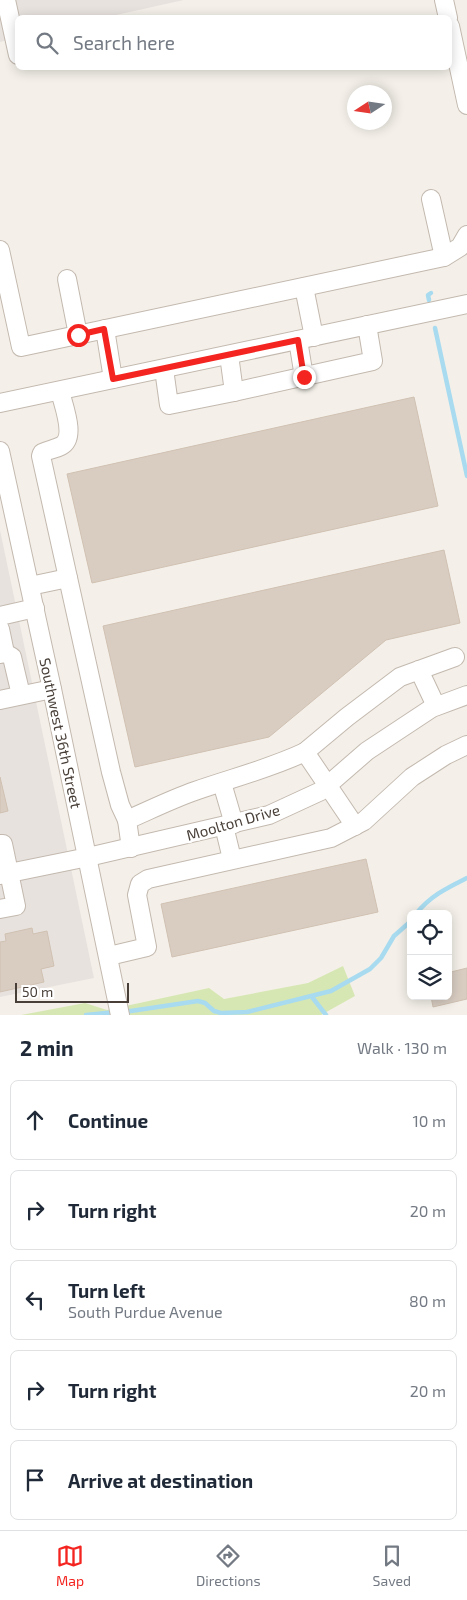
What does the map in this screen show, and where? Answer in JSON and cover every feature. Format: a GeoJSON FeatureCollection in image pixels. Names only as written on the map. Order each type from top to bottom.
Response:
{"type":"FeatureCollection","features":[{"type":"Feature","properties":{"kind":"street"},"geometry":{"type":"LineString","coordinates":[[6,0],[15,41]]}},
{"type":"Feature","properties":{"kind":"street"},"geometry":{"type":"LineString","coordinates":[[444,0],[447,15]]}},
{"type":"Feature","properties":{"kind":"street"},"geometry":{"type":"LineString","coordinates":[[452,35],[467,104]]}},
{"type":"Feature","properties":{"kind":"street"},"geometry":{"type":"LineString","coordinates":[[432,199],[444,257]]}},
{"type":"Feature","properties":{"kind":"street"},"geometry":{"type":"LineString","coordinates":[[0,250],[21,347],[444,257],[460,247],[467,235]]}},
{"type":"Feature","properties":{"kind":"street"},"geometry":{"type":"LineString","coordinates":[[67,279],[78,335]]}},
{"type":"Feature","properties":{"kind":"street"},"geometry":{"type":"LineString","coordinates":[[304,286],[306,338],[304,377]]}},
{"type":"Feature","properties":{"kind":"street"},"geometry":{"type":"LineString","coordinates":[[0,404],[467,304]]}},
{"type":"Feature","properties":{"kind":"street"},"geometry":{"type":"LineString","coordinates":[[164,368],[169,405],[234,392],[374,361],[367,325]]}},
{"type":"Feature","properties":{"kind":"street"},"geometry":{"type":"LineString","coordinates":[[104,329],[113,379]]}},
{"type":"Feature","properties":{"kind":"street"},"geometry":{"type":"LineString","coordinates":[[229,355],[234,392]]}},
{"type":"Feature","properties":{"kind":"street"},"geometry":{"type":"LineString","coordinates":[[60,391],[70,433],[68,440],[61,446],[42,453],[40,456],[114,780],[120,805],[127,820],[131,848]]}},
{"type":"Feature","properties":{"kind":"street","name":"Southwest 36th Street"},"geometry":{"type":"LineString","coordinates":[[0,452],[35,608],[120,1015]]}},
{"type":"Feature","properties":{"kind":"street"},"geometry":{"type":"LineString","coordinates":[[30,586],[68,578]]}},
{"type":"Feature","properties":{"kind":"street"},"geometry":{"type":"LineString","coordinates":[[0,616],[35,608]]}},
{"type":"Feature","properties":{"kind":"street"},"geometry":{"type":"LineString","coordinates":[[0,629],[3,654],[12,657],[25,694]]}},
{"type":"Feature","properties":{"kind":"street"},"geometry":{"type":"LineString","coordinates":[[127,820],[159,804],[222,782],[264,770],[305,752],[400,677],[455,657]]}},
{"type":"Feature","properties":{"kind":"street"},"geometry":{"type":"LineString","coordinates":[[419,670],[436,706]]}},
{"type":"Feature","properties":{"kind":"street"},"geometry":{"type":"LineString","coordinates":[[0,700],[52,689]]}},
{"type":"Feature","properties":{"kind":"street","name":"Moolton Drive"},"geometry":{"type":"LineString","coordinates":[[5,874],[131,848],[269,815],[322,791],[368,751],[436,706],[467,695]]}},
{"type":"Feature","properties":{"kind":"street"},"geometry":{"type":"LineString","coordinates":[[109,956],[147,946],[137,895],[140,884],[148,879],[331,838],[364,821],[412,777],[446,755],[467,745]]}},
{"type":"Feature","properties":{"kind":"street"},"geometry":{"type":"LineString","coordinates":[[305,752],[355,826]]}},
{"type":"Feature","properties":{"kind":"street"},"geometry":{"type":"LineString","coordinates":[[222,782],[232,859]]}},
{"type":"Feature","properties":{"kind":"street"},"geometry":{"type":"LineString","coordinates":[[0,844],[3,844],[5,874],[16,906],[0,909]]}},
{"type":"Feature","properties":{"kind":"shaded area"},"geometry":{"type":"Polygon","coordinates":[[[0,0],[184,0],[116,15],[15,15],[15,38],[0,42],[0,0]]]}},
{"type":"Feature","properties":{"kind":"shaded area"},"geometry":{"type":"Polygon","coordinates":[[[0,530],[94,978],[0,997],[0,530]]]}},
{"type":"Feature","properties":{"kind":"green space"},"geometry":{"type":"Polygon","coordinates":[[[343,966],[355,996],[321,1015],[21,1015],[85,1003],[107,1010],[209,988],[224,999],[308,983],[343,966]]]}},
{"type":"Feature","properties":{"kind":"building"},"geometry":{"type":"Polygon","coordinates":[[[414,397],[438,506],[92,583],[67,474],[414,397]]]}},
{"type":"Feature","properties":{"kind":"building"},"geometry":{"type":"Polygon","coordinates":[[[444,550],[460,623],[386,640],[269,737],[135,767],[103,626],[444,550]]]}},
{"type":"Feature","properties":{"kind":"building"},"geometry":{"type":"Polygon","coordinates":[[[0,777],[8,811],[0,813],[0,777]]]}},
{"type":"Feature","properties":{"kind":"building"},"geometry":{"type":"Polygon","coordinates":[[[366,859],[378,912],[172,957],[161,904],[366,859]]]}},
{"type":"Feature","properties":{"kind":"building"},"geometry":{"type":"Polygon","coordinates":[[[32,928],[33,934],[47,931],[54,966],[41,969],[44,982],[0,992],[0,942],[6,941],[5,934],[32,928]]]}},
{"type":"Feature","properties":{"kind":"building"},"geometry":{"type":"Polygon","coordinates":[[[467,968],[467,999],[433,1007],[432,1000],[452,1000],[452,972],[467,968]]]}},
{"type":"Feature","properties":{"kind":"waterway"},"geometry":{"type":"LineString","coordinates":[[429,300],[428,295],[431,293]]}},
{"type":"Feature","properties":{"kind":"waterway"},"geometry":{"type":"LineString","coordinates":[[435,328],[467,476]]}},
{"type":"Feature","properties":{"kind":"waterway"},"geometry":{"type":"LineString","coordinates":[[419,910],[433,897],[467,878]]}},
{"type":"Feature","properties":{"kind":"waterway"},"geometry":{"type":"LineString","coordinates":[[124,1012],[198,1001],[221,1013],[247,1012],[331,991],[370,969],[381,958],[394,936],[407,925]]}},
{"type":"Feature","properties":{"kind":"waterway"},"geometry":{"type":"LineString","coordinates":[[312,997],[326,1015]]}},
{"type":"Feature","properties":{"kind":"waterway"},"geometry":{"type":"LineString","coordinates":[[86,1015],[116,1012]]}},
{"type":"Feature","properties":{"kind":"route"},"geometry":{"type":"LineString","coordinates":[[78,335],[104,329],[113,379],[298,340],[304,377]]}}]}
